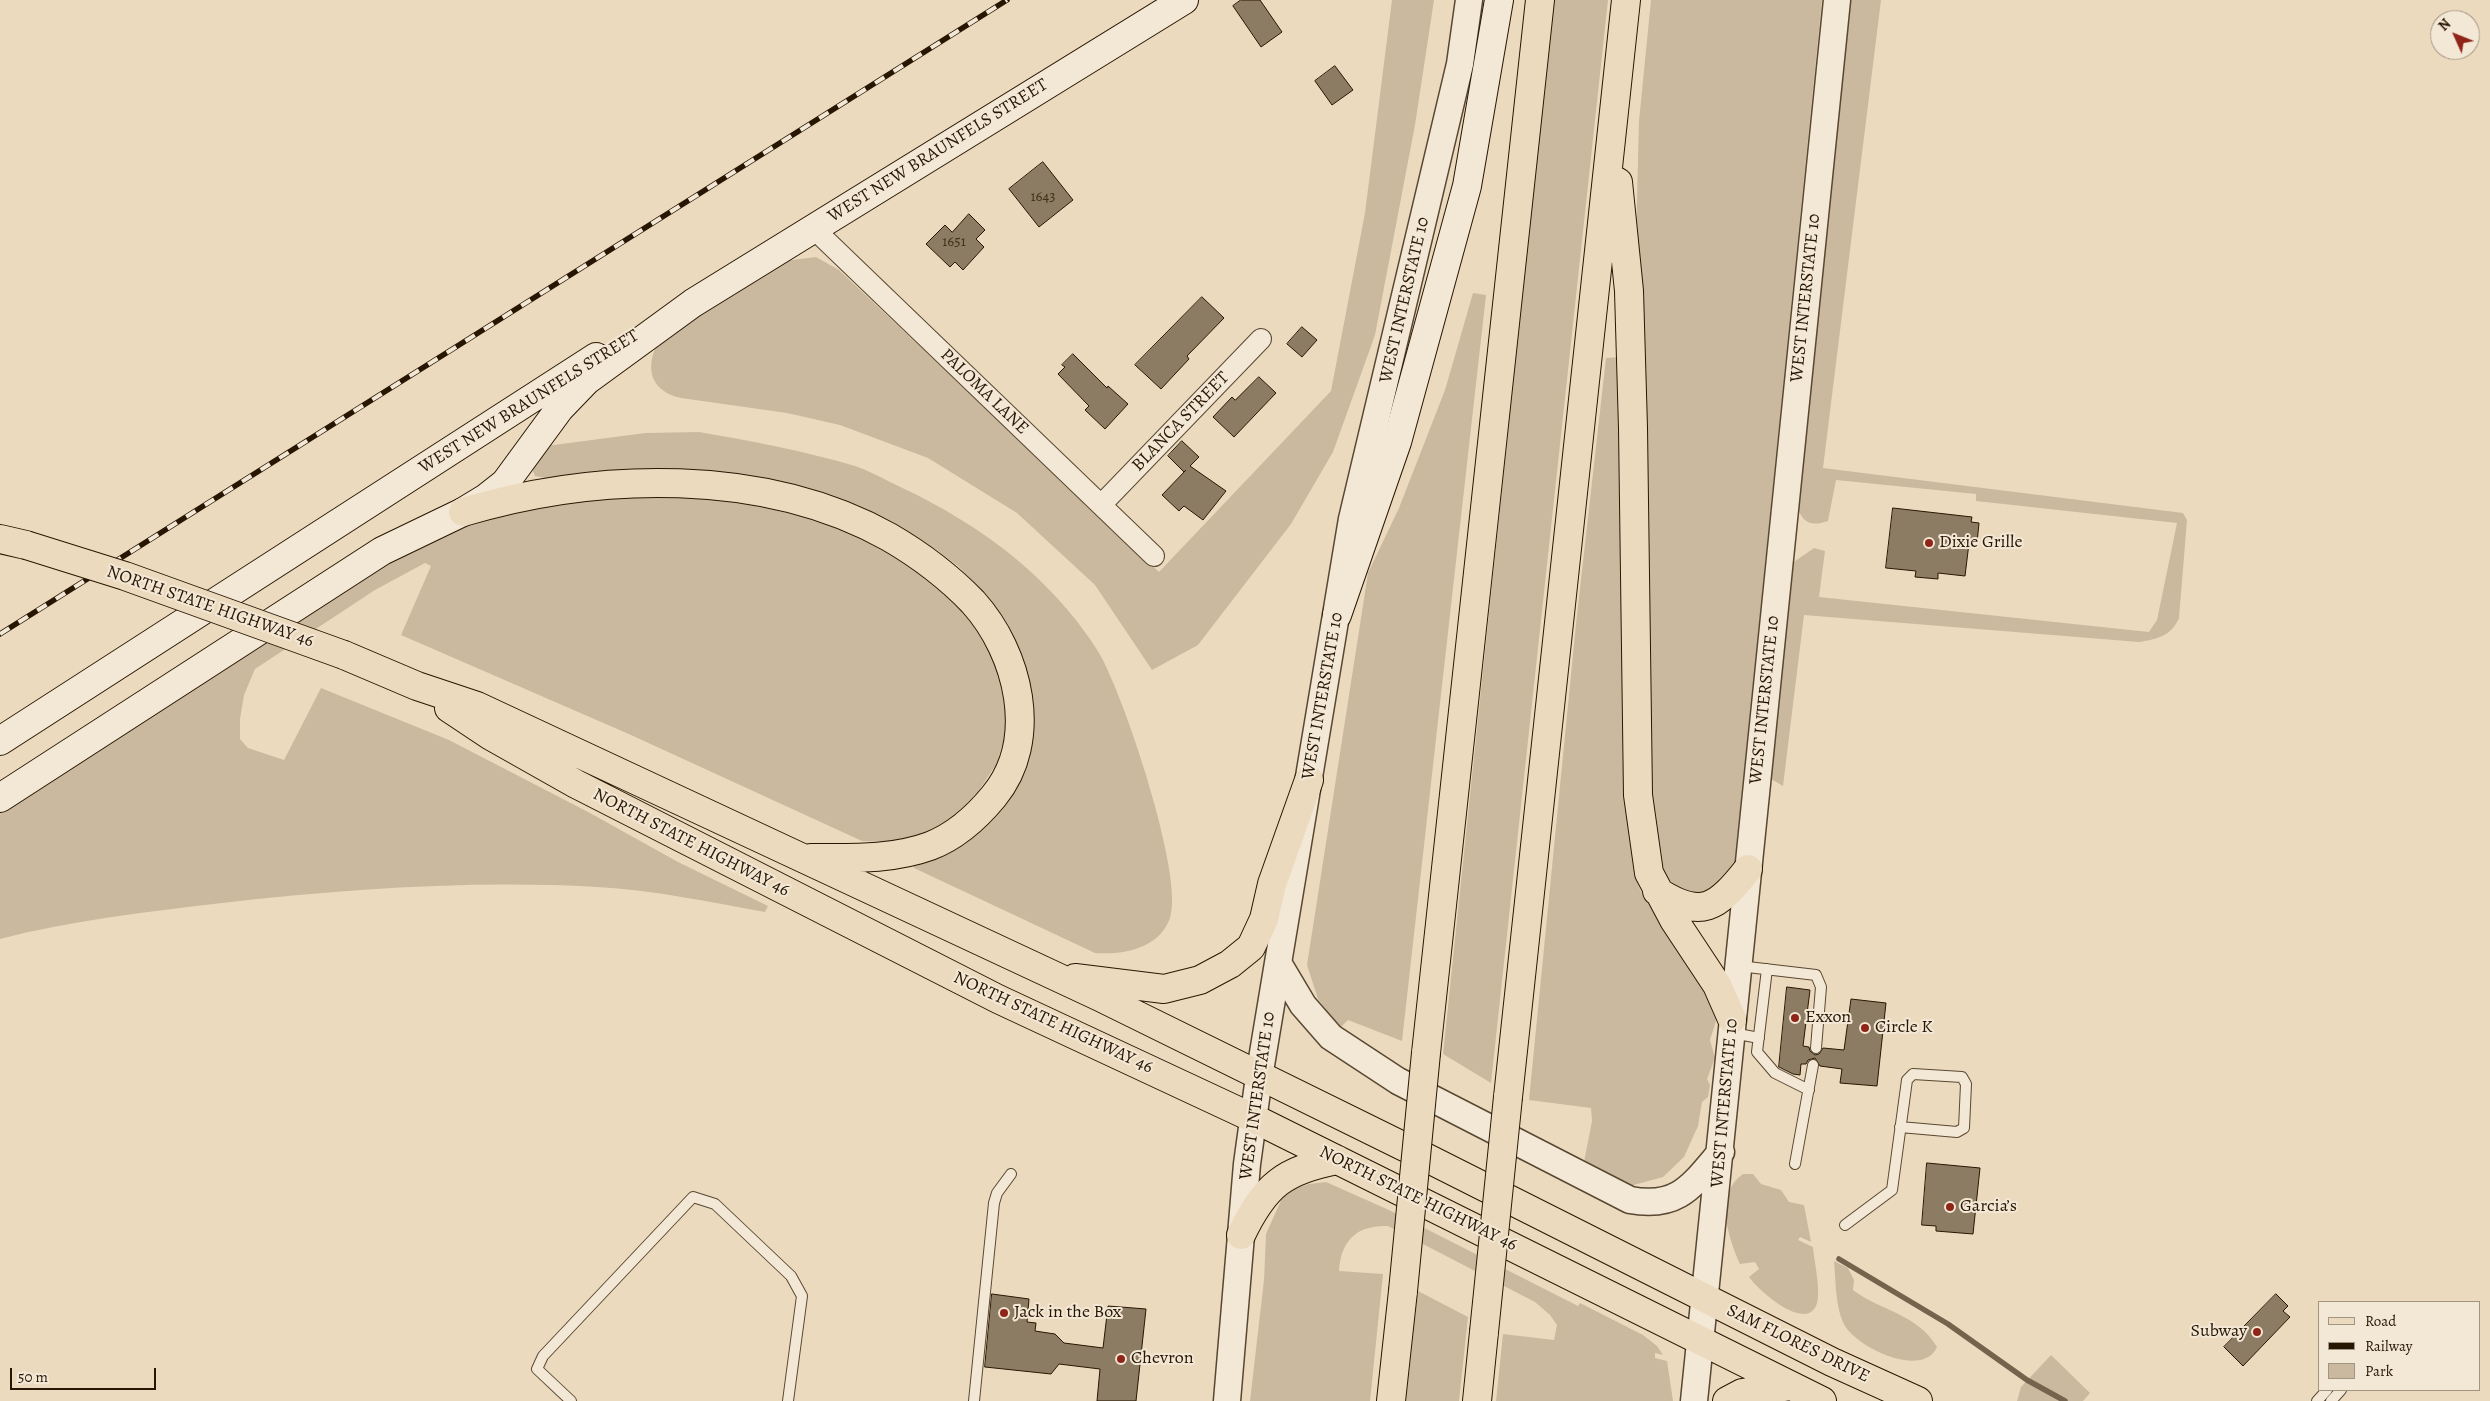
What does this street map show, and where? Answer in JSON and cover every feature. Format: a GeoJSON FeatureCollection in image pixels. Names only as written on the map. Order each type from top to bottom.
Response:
{"type":"FeatureCollection","features":[{"type":"Feature","properties":{"kind":"main road","name":"WEST NEW BRAUNFELS STREET"},"geometry":{"type":"LineString","coordinates":[[0,798],[382,551],[463,512],[505,483],[560,408],[586,381],[693,303],[1184,0]]}},
{"type":"Feature","properties":{"kind":"main road"},"geometry":{"type":"LineString","coordinates":[[1337,615],[1397,442],[1467,186],[1499,0]]}},
{"type":"Feature","properties":{"kind":"main road"},"geometry":{"type":"LineString","coordinates":[[1391,1401],[1426,1053],[1540,0]]}},
{"type":"Feature","properties":{"kind":"main road"},"geometry":{"type":"LineString","coordinates":[[1477,1401],[1626,0]]}},
{"type":"Feature","properties":{"kind":"main road"},"geometry":{"type":"LineString","coordinates":[[1613,129],[1629,291],[1634,428],[1638,795],[1645,855],[1648,873],[1657,891],[1717,985],[1732,1026]]}},
{"type":"Feature","properties":{"kind":"main road","name":"WEST NEW BRAUNFELS STREET"},"geometry":{"type":"LineString","coordinates":[[0,741],[562,378],[634,334],[693,303]]}},
{"type":"Feature","properties":{"kind":"main road"},"geometry":{"type":"LineString","coordinates":[[463,512],[533,494],[583,486],[654,482],[707,485],[768,495],[832,513],[889,537],[944,575],[974,604],[1004,652],[1019,698],[1019,740],[1014,761],[1001,788],[966,825],[931,846],[907,853],[877,857],[802,858]]}},
{"type":"Feature","properties":{"kind":"main road","name":"NORTH STATE HIGHWAY 46"},"geometry":{"type":"LineString","coordinates":[[13,542],[134,580],[344,655],[416,686],[477,706],[1056,977],[1427,1158],[1706,1298]]}},
{"type":"Feature","properties":{"kind":"main road","name":"NORTH STATE HIGHWAY 46"},"geometry":{"type":"LineString","coordinates":[[416,686],[491,736],[576,784],[998,999],[1253,1118],[1701,1340]]}},
{"type":"Feature","properties":{"kind":"main road"},"geometry":{"type":"LineString","coordinates":[[1056,977],[1164,989],[1200,980],[1230,964],[1251,947],[1264,919],[1272,884],[1309,780]]}},
{"type":"Feature","properties":{"kind":"main road"},"geometry":{"type":"LineString","coordinates":[[1657,891],[1679,905],[1693,908],[1708,906],[1734,886],[1748,869]]}},
{"type":"Feature","properties":{"kind":"main road"},"geometry":{"type":"LineString","coordinates":[[1241,1235],[1254,1209],[1268,1190],[1296,1170],[1338,1160]]}},
{"type":"Feature","properties":{"kind":"main road","name":"SAM FLORES DRIVE"},"geometry":{"type":"LineString","coordinates":[[1706,1298],[1832,1362],[1918,1401]]}},
{"type":"Feature","properties":{"kind":"main road"},"geometry":{"type":"LineString","coordinates":[[1701,1340],[1822,1401]]}},
{"type":"Feature","properties":{"kind":"main road"},"geometry":{"type":"LineString","coordinates":[[1726,1401],[1742,1393],[1791,1386]]}},
{"type":"Feature","properties":{"kind":"street","name":"WEST INTERSTATE 10"},"geometry":{"type":"LineString","coordinates":[[1227,1401],[1253,1118],[1352,519],[1460,64],[1469,0]]}},
{"type":"Feature","properties":{"kind":"street","name":"WEST INTERSTATE 10"},"geometry":{"type":"LineString","coordinates":[[1694,1401],[1721,1152],[1732,1026],[1836,0]]}},
{"type":"Feature","properties":{"kind":"street","name":"PALOMA LANE"},"geometry":{"type":"LineString","coordinates":[[813,228],[1154,556]]}},
{"type":"Feature","properties":{"kind":"street","name":"BLANCA STREET"},"geometry":{"type":"LineString","coordinates":[[1101,505],[1261,339]]}},
{"type":"Feature","properties":{"kind":"street"},"geometry":{"type":"LineString","coordinates":[[1278,963],[1303,1006],[1330,1037],[1398,1081],[1630,1200],[1651,1204],[1672,1198],[1691,1187],[1721,1152]]}},
{"type":"Feature","properties":{"kind":"lane"},"geometry":{"type":"LineString","coordinates":[[1738,966],[1816,975],[1821,987],[1816,1048]]}},
{"type":"Feature","properties":{"kind":"lane"},"geometry":{"type":"LineString","coordinates":[[1767,969],[1757,1052],[1775,1074],[1809,1090]]}},
{"type":"Feature","properties":{"kind":"lane"},"geometry":{"type":"LineString","coordinates":[[1732,1026],[1759,1038]]}},
{"type":"Feature","properties":{"kind":"lane"},"geometry":{"type":"LineString","coordinates":[[1795,1164],[1814,1065]]}},
{"type":"Feature","properties":{"kind":"lane"},"geometry":{"type":"LineString","coordinates":[[1845,1226],[1892,1190],[1900,1127],[1907,1080],[1913,1074],[1962,1077],[1966,1084],[1964,1128],[1957,1132],[1900,1127]]}},
{"type":"Feature","properties":{"kind":"lane"},"geometry":{"type":"LineString","coordinates":[[974,1401],[994,1202],[997,1193],[1011,1174]]}},
{"type":"Feature","properties":{"kind":"lane"},"geometry":{"type":"LineString","coordinates":[[571,1401],[537,1369],[543,1356],[694,1197],[715,1204],[791,1276],[802,1296],[788,1401]]}},
{"type":"Feature","properties":{"kind":"lane"},"geometry":{"type":"LineString","coordinates":[[2317,1401],[2326,1391]]}},
{"type":"Feature","properties":{"kind":"lane"},"geometry":{"type":"LineString","coordinates":[[2331,1401],[2340,1391]]}},
{"type":"Feature","properties":{"kind":"green space"},"geometry":{"type":"Polygon","coordinates":[[[1392,0],[1434,0],[1415,125],[1375,335],[1333,452],[1291,524],[1198,645],[1152,670],[1095,585],[1017,513],[928,458],[840,425],[787,413],[681,398],[670,394],[656,383],[652,375],[652,357],[661,338],[777,262],[816,257],[839,270],[1159,572],[1331,391],[1365,213],[1392,0]]]}},
{"type":"Feature","properties":{"kind":"green space"},"geometry":{"type":"Polygon","coordinates":[[[1553,0],[1608,0],[1491,1083],[1443,1054],[1553,0]]]}},
{"type":"Feature","properties":{"kind":"green space"},"geometry":{"type":"Polygon","coordinates":[[[1651,0],[1822,0],[1735,862],[1727,877],[1703,895],[1678,891],[1660,867],[1648,804],[1636,239],[1639,121],[1651,0]]]}},
{"type":"Feature","properties":{"kind":"green space"},"geometry":{"type":"Polygon","coordinates":[[[1849,0],[1881,0],[1823,468],[2183,513],[2187,520],[2179,618],[2172,629],[2163,636],[2139,642],[1804,615],[1783,786],[1771,779],[1770,768],[1788,566],[1814,548],[1825,551],[1819,597],[2149,632],[2157,620],[2177,523],[1976,501],[1976,494],[1836,480],[1828,521],[1816,524],[1804,520],[1801,516],[1796,505],[1849,0]]]}},
{"type":"Feature","properties":{"kind":"green space"},"geometry":{"type":"Polygon","coordinates":[[[1473,293],[1486,295],[1402,1041],[1348,1020],[1340,1028],[1318,999],[1307,965],[1368,573],[1399,508],[1445,390],[1473,293]]]}},
{"type":"Feature","properties":{"kind":"green space"},"geometry":{"type":"Polygon","coordinates":[[[1621,357],[1629,804],[1633,867],[1644,898],[1660,916],[1704,981],[1718,1015],[1710,1040],[1715,1058],[1707,1079],[1710,1085],[1708,1097],[1702,1102],[1698,1126],[1684,1157],[1663,1177],[1630,1186],[1584,1162],[1592,1121],[1591,1108],[1529,1100],[1576,624],[1606,358],[1621,357]]]}},
{"type":"Feature","properties":{"kind":"green space"},"geometry":{"type":"Polygon","coordinates":[[[699,432],[817,456],[855,466],[872,473],[927,500],[982,533],[1015,558],[1059,600],[1092,642],[1110,674],[1149,785],[1169,865],[1172,896],[1170,918],[1158,937],[1139,948],[1128,951],[1095,953],[914,868],[913,865],[941,852],[1031,731],[1033,705],[1028,678],[1020,652],[1008,629],[976,585],[958,566],[938,551],[883,518],[837,501],[743,476],[711,472],[653,469],[546,478],[535,476],[532,468],[546,446],[645,433],[699,432]]]}},
{"type":"Feature","properties":{"kind":"green space"},"geometry":{"type":"Polygon","coordinates":[[[623,495],[718,497],[822,521],[893,550],[965,609],[987,642],[1000,669],[1006,697],[1006,732],[997,763],[978,792],[951,820],[919,836],[889,842],[862,841],[631,735],[401,635],[431,566],[425,563],[375,590],[255,669],[244,695],[240,719],[240,739],[248,748],[284,760],[321,688],[449,740],[590,813],[678,862],[768,906],[765,912],[681,897],[597,887],[456,885],[362,890],[222,903],[82,922],[0,939],[0,812],[381,567],[437,536],[472,520],[509,509],[623,495]]]}},
{"type":"Feature","properties":{"kind":"green space"},"geometry":{"type":"Polygon","coordinates":[[[1743,1174],[1753,1174],[1761,1184],[1781,1190],[1789,1202],[1804,1205],[1811,1242],[1800,1237],[1798,1240],[1813,1247],[1818,1286],[1818,1301],[1810,1312],[1802,1314],[1781,1306],[1762,1291],[1749,1277],[1759,1269],[1755,1262],[1740,1264],[1728,1229],[1726,1204],[1734,1183],[1743,1174]]]}},
{"type":"Feature","properties":{"kind":"green space"},"geometry":{"type":"Polygon","coordinates":[[[1326,1182],[1389,1210],[1578,1306],[1580,1303],[1643,1335],[1657,1346],[1663,1355],[1655,1353],[1655,1358],[1667,1361],[1673,1401],[1496,1401],[1503,1334],[1554,1340],[1557,1325],[1550,1315],[1535,1302],[1388,1226],[1377,1226],[1367,1228],[1352,1237],[1343,1251],[1339,1271],[1383,1274],[1370,1401],[1250,1401],[1264,1280],[1266,1234],[1283,1196],[1293,1189],[1309,1184],[1326,1182]]]}},
{"type":"Feature","properties":{"kind":"green space"},"geometry":{"type":"Polygon","coordinates":[[[1834,1261],[1848,1268],[1854,1280],[1853,1290],[1920,1327],[1937,1347],[1930,1356],[1919,1360],[1891,1357],[1876,1351],[1852,1335],[1845,1326],[1839,1311],[1834,1261]]]}},
{"type":"Feature","properties":{"kind":"green space"},"geometry":{"type":"Polygon","coordinates":[[[1418,1291],[1468,1317],[1459,1401],[1406,1401],[1418,1291]]]}},
{"type":"Feature","properties":{"kind":"green space"},"geometry":{"type":"Polygon","coordinates":[[[2051,1355],[2090,1393],[2083,1401],[2017,1401],[2021,1387],[2051,1355]]]}},
{"type":"Feature","properties":{"kind":"building"},"geometry":{"type":"Polygon","coordinates":[[[1241,0],[1260,0],[1282,32],[1261,47],[1233,6],[1241,0]]]}},
{"type":"Feature","properties":{"kind":"building"},"geometry":{"type":"Polygon","coordinates":[[[1335,66],[1353,90],[1332,105],[1315,81],[1335,66]]]}},
{"type":"Feature","properties":{"kind":"building"},"geometry":{"type":"Polygon","coordinates":[[[1043,162],[1073,200],[1039,227],[1009,189],[1043,162]]]}},
{"type":"Feature","properties":{"kind":"building"},"geometry":{"type":"Polygon","coordinates":[[[969,214],[985,230],[976,239],[984,247],[963,270],[955,262],[950,267],[926,244],[945,225],[952,232],[969,214]]]}},
{"type":"Feature","properties":{"kind":"building"},"geometry":{"type":"Polygon","coordinates":[[[1202,297],[1224,318],[1187,356],[1189,359],[1161,389],[1135,365],[1202,297]]]}},
{"type":"Feature","properties":{"kind":"building"},"geometry":{"type":"Polygon","coordinates":[[[1302,327],[1317,340],[1302,357],[1287,344],[1302,327]]]}},
{"type":"Feature","properties":{"kind":"building"},"geometry":{"type":"Polygon","coordinates":[[[1073,354],[1107,388],[1108,386],[1128,404],[1105,429],[1085,410],[1089,406],[1058,374],[1065,367],[1062,365],[1073,354]]]}},
{"type":"Feature","properties":{"kind":"building"},"geometry":{"type":"Polygon","coordinates":[[[1259,377],[1276,393],[1234,437],[1213,417],[1232,397],[1235,400],[1259,377]]]}},
{"type":"Feature","properties":{"kind":"building"},"geometry":{"type":"Polygon","coordinates":[[[1182,441],[1199,457],[1190,466],[1226,491],[1203,520],[1184,506],[1179,511],[1162,495],[1186,470],[1184,472],[1168,456],[1182,441]]]}},
{"type":"Feature","properties":{"kind":"building","name":"Dixie Grille"},"geometry":{"type":"Polygon","coordinates":[[[1893,508],[1972,517],[1971,522],[1979,523],[1977,543],[1969,543],[1965,576],[1938,573],[1938,579],[1915,577],[1916,571],[1886,568],[1893,508]]]}},
{"type":"Feature","properties":{"kind":"building"},"geometry":{"type":"Polygon","coordinates":[[[1787,987],[1810,990],[1803,1046],[1809,1047],[1810,1051],[1815,1055],[1819,1054],[1823,1048],[1844,1050],[1851,999],[1886,1003],[1877,1086],[1840,1083],[1842,1069],[1820,1066],[1815,1058],[1808,1060],[1806,1064],[1801,1064],[1800,1075],[1793,1074],[1779,1067],[1787,987]]]}},
{"type":"Feature","properties":{"kind":"building","name":"Garcia’s"},"geometry":{"type":"Polygon","coordinates":[[[1927,1163],[1980,1168],[1973,1234],[1936,1231],[1936,1226],[1922,1225],[1927,1163]]]}},
{"type":"Feature","properties":{"kind":"building"},"geometry":{"type":"Polygon","coordinates":[[[992,1294],[1029,1299],[1027,1322],[1036,1323],[1035,1331],[1055,1334],[1064,1343],[1103,1348],[1108,1306],[1146,1309],[1136,1401],[1097,1401],[1100,1369],[1059,1364],[1051,1374],[985,1367],[992,1294]]]}},
{"type":"Feature","properties":{"kind":"building","name":"Subway"},"geometry":{"type":"Polygon","coordinates":[[[2276,1294],[2288,1306],[2283,1311],[2290,1317],[2243,1366],[2224,1347],[2276,1294]]]}},
{"type":"Feature","properties":{"kind":"waterway"},"geometry":{"type":"LineString","coordinates":[[1839,1259],[1948,1324],[2027,1380],[2065,1401]]}},
{"type":"Feature","properties":{"kind":"railway"},"geometry":{"type":"LineString","coordinates":[[0,634],[1007,0]]}},
{"type":"Feature","properties":{"kind":"place","name":"Dixie Grille"},"geometry":{"type":"Point","coordinates":[1929,543]}},
{"type":"Feature","properties":{"kind":"place","name":"Exxon"},"geometry":{"type":"Point","coordinates":[1795,1018]}},
{"type":"Feature","properties":{"kind":"place","name":"Circle K"},"geometry":{"type":"Point","coordinates":[1865,1028]}},
{"type":"Feature","properties":{"kind":"place","name":"Garcia’s"},"geometry":{"type":"Point","coordinates":[1950,1207]}},
{"type":"Feature","properties":{"kind":"place","name":"Jack in the Box"},"geometry":{"type":"Point","coordinates":[1004,1313]}},
{"type":"Feature","properties":{"kind":"place","name":"Subway"},"geometry":{"type":"Point","coordinates":[2257,1332]}},
{"type":"Feature","properties":{"kind":"place","name":"Chevron"},"geometry":{"type":"Point","coordinates":[1121,1359]}}]}
